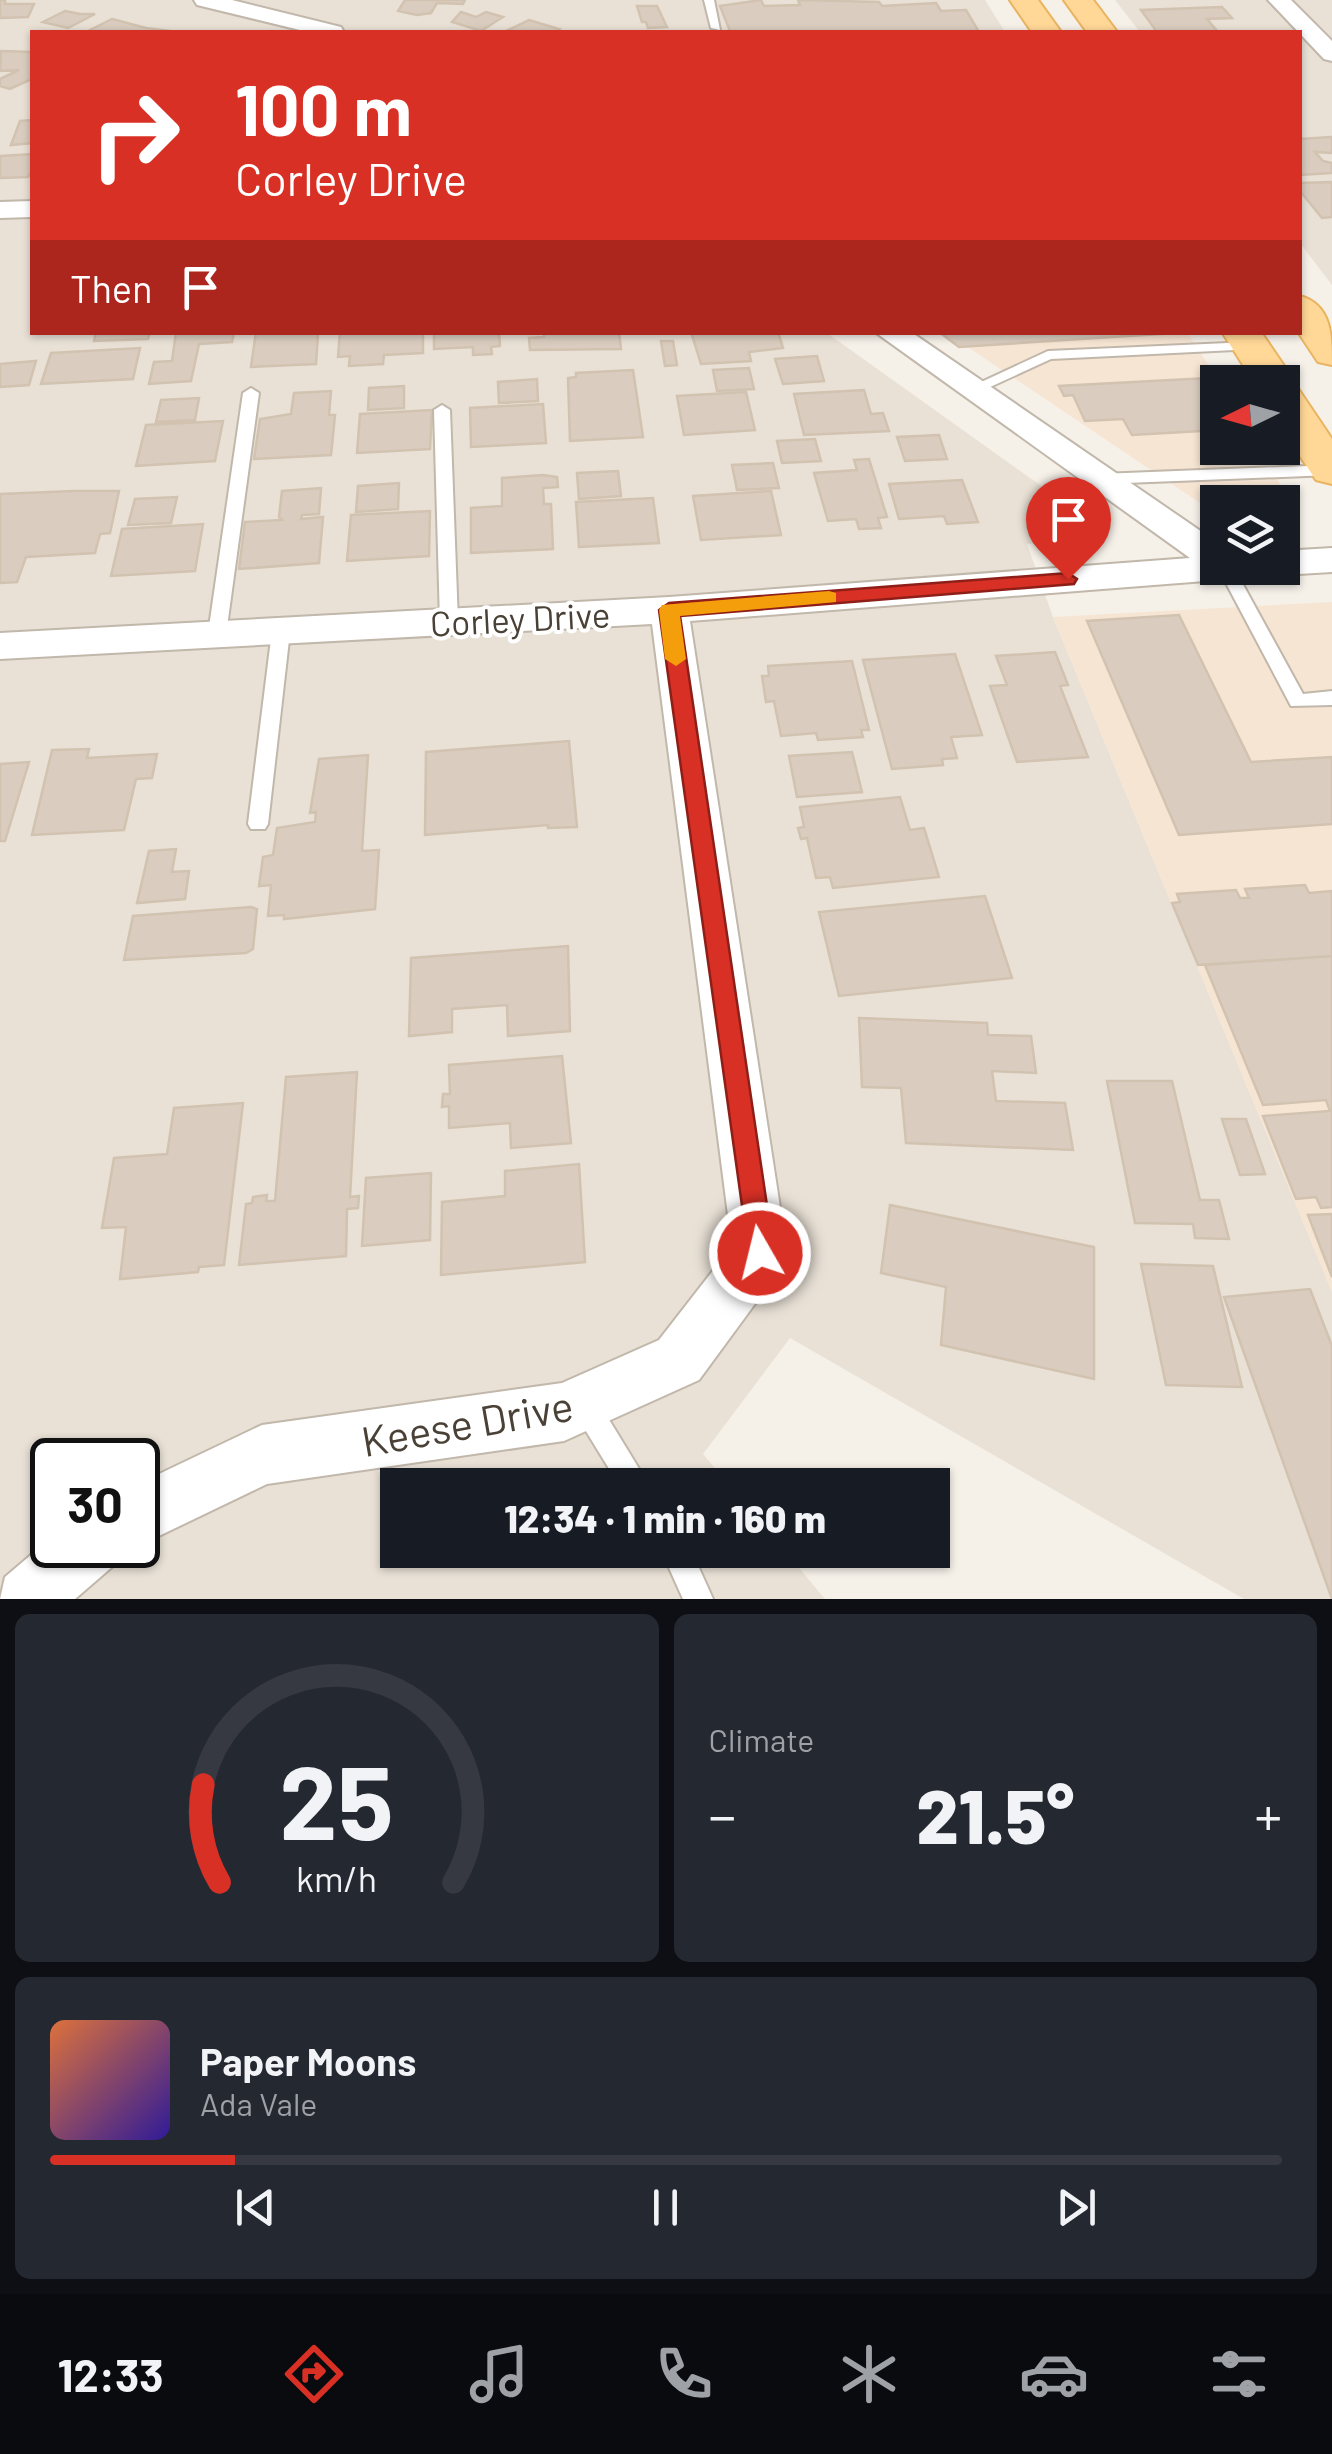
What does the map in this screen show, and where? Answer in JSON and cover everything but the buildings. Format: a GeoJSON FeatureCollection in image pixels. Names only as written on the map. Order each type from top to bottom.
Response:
{"type":"FeatureCollection","features":[{"type":"Feature","properties":{"kind":"main road"},"geometry":{"type":"LineString","coordinates":[[1024,0],[1045,30]]}},
{"type":"Feature","properties":{"kind":"main road"},"geometry":{"type":"LineString","coordinates":[[1078,0],[1100,30]]}},
{"type":"Feature","properties":{"kind":"main road"},"geometry":{"type":"LineString","coordinates":[[1302,311],[1332,352]]}},
{"type":"Feature","properties":{"kind":"main road"},"geometry":{"type":"LineString","coordinates":[[1246,339],[1263,365]]}},
{"type":"Feature","properties":{"kind":"main road"},"geometry":{"type":"LineString","coordinates":[[1300,423],[1331,470]]}},
{"type":"Feature","properties":{"kind":"street"},"geometry":{"type":"LineString","coordinates":[[182,0],[208,2],[325,30]]}},
{"type":"Feature","properties":{"kind":"street"},"geometry":{"type":"LineString","coordinates":[[1279,0],[1332,54]]}},
{"type":"Feature","properties":{"kind":"street"},"geometry":{"type":"LineString","coordinates":[[0,210],[30,209]]}},
{"type":"Feature","properties":{"kind":"street"},"geometry":{"type":"LineString","coordinates":[[894,335],[1200,551]]}},
{"type":"Feature","properties":{"kind":"street"},"geometry":{"type":"LineString","coordinates":[[1300,562],[1332,560]]}},
{"type":"Feature","properties":{"kind":"street","name":"Corley Drive"},"geometry":{"type":"LineString","coordinates":[[0,646],[669,610],[1200,566]]}},
{"type":"Feature","properties":{"kind":"street","name":"Keese Drive"},"geometry":{"type":"LineString","coordinates":[[160,1505],[262,1456],[564,1412],[679,1360],[760,1253],[669,610]]}},
{"type":"Feature","properties":{"kind":"street"},"geometry":{"type":"LineString","coordinates":[[23,1594],[59,1568]]}},
{"type":"Feature","properties":{"kind":"lane"},"geometry":{"type":"LineString","coordinates":[[709,0],[716,28]]}},
{"type":"Feature","properties":{"kind":"lane"},"geometry":{"type":"LineString","coordinates":[[972,390],[1048,355],[1246,339]]}},
{"type":"Feature","properties":{"kind":"lane"},"geometry":{"type":"LineString","coordinates":[[217,634],[250,393]]}},
{"type":"Feature","properties":{"kind":"lane"},"geometry":{"type":"LineString","coordinates":[[442,410],[449,622]]}},
{"type":"Feature","properties":{"kind":"lane"},"geometry":{"type":"LineString","coordinates":[[1100,479],[1331,470]]}},
{"type":"Feature","properties":{"kind":"lane"},"geometry":{"type":"LineString","coordinates":[[1235,585],[1298,701],[1332,698]]}},
{"type":"Feature","properties":{"kind":"lane"},"geometry":{"type":"LineString","coordinates":[[258,824],[281,631]]}},
{"type":"Feature","properties":{"kind":"lane"},"geometry":{"type":"LineString","coordinates":[[583,1403],[625,1468]]}},
{"type":"Feature","properties":{"kind":"lane"},"geometry":{"type":"LineString","coordinates":[[684,1568],[698,1599]]}},
{"type":"Feature","properties":{"kind":"shaded area"},"geometry":{"type":"Polygon","coordinates":[[[0,0],[985,0],[1004,30],[30,30],[30,335],[830,335],[1079,513],[1084,523],[1081,532],[1065,540],[1027,544],[1053,617],[1332,1292],[1332,1599],[1244,1599],[790,1338],[703,1454],[715,1468],[380,1468],[380,1568],[799,1568],[825,1599],[0,1599],[0,0]]]}},
{"type":"Feature","properties":{"kind":"shaded area"},"geometry":{"type":"Polygon","coordinates":[[[1115,0],[1332,0],[1332,285],[1302,246],[1302,30],[1138,30],[1115,0]]]}},
{"type":"Feature","properties":{"kind":"shaded area"},"geometry":{"type":"Polygon","coordinates":[[[950,335],[1189,335],[1208,365],[1200,365],[1200,465],[1268,465],[1281,485],[1200,485],[1200,503],[950,335]]]}},
{"type":"Feature","properties":{"kind":"shaded area"},"geometry":{"type":"Polygon","coordinates":[[[1332,602],[1332,1292],[1053,617],[1332,602]]]}},
{"type":"Feature","properties":{"kind":"slow traffic"},"geometry":{"type":"LineString","coordinates":[[676,659],[669,610],[829,597]]}},
{"type":"Feature","properties":{"kind":"route"},"geometry":{"type":"LineString","coordinates":[[760,1253],[669,610],[1068,579]]}}]}
